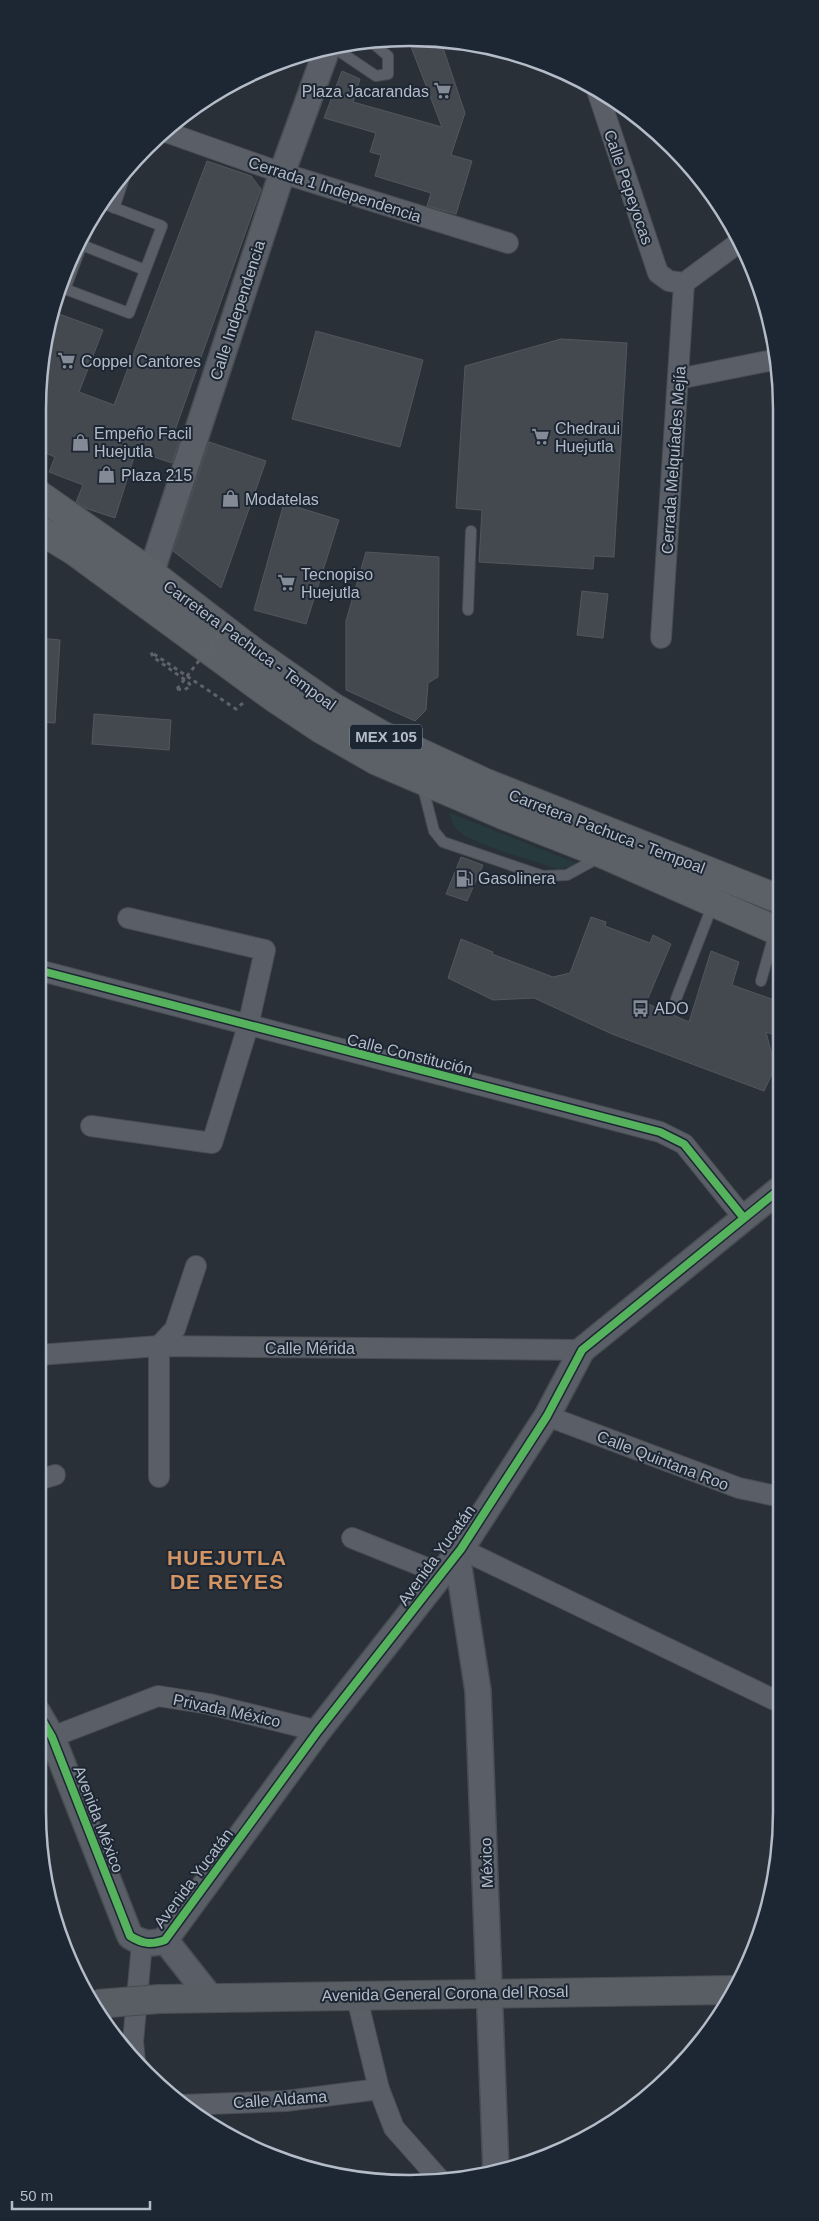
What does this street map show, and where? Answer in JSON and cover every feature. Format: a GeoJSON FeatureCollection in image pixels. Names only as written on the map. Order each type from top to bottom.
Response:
{"type":"FeatureCollection","features":[{"type":"Feature","properties":{"kind":"main road","name":"Carretera Pachuca - Tempoal"},"geometry":{"type":"LineString","coordinates":[[46,500],[151,573],[254,652],[333,707],[412,749],[612,844],[714,901],[773,929]]}},
{"type":"Feature","properties":{"kind":"main road","name":"Carretera Pachuca - Tempoal"},"geometry":{"type":"LineString","coordinates":[[46,534],[74,552],[321,729],[377,761],[421,780],[773,897]]}},
{"type":"Feature","properties":{"kind":"main road","name":"Avenida General Corona del Rosal"},"geometry":{"type":"LineString","coordinates":[[101,2004],[159,1999],[356,1994],[726,1990]]}},
{"type":"Feature","properties":{"kind":"street","name":"Calle Independencia"},"geometry":{"type":"LineString","coordinates":[[151,573],[282,173],[324,57]]}},
{"type":"Feature","properties":{"kind":"street","name":"Calle Pepeyocas"},"geometry":{"type":"LineString","coordinates":[[600,101],[658,273],[676,282]]}},
{"type":"Feature","properties":{"kind":"street","name":"Cerrada 1 Independencia"},"geometry":{"type":"LineString","coordinates":[[172,134],[282,173],[508,243]]}},
{"type":"Feature","properties":{"kind":"street"},"geometry":{"type":"LineString","coordinates":[[676,282],[733,246]]}},
{"type":"Feature","properties":{"kind":"street","name":"Cerrada Melquíades Mejía"},"geometry":{"type":"LineString","coordinates":[[661,638],[678,379],[676,282]]}},
{"type":"Feature","properties":{"kind":"street"},"geometry":{"type":"LineString","coordinates":[[678,379],[770,361]]}},
{"type":"Feature","properties":{"kind":"street"},"geometry":{"type":"LineString","coordinates":[[91,1126],[212,1143],[248,1026],[265,950],[128,918]]}},
{"type":"Feature","properties":{"kind":"street","name":"Calle Constitución"},"geometry":{"type":"LineString","coordinates":[[46,972],[660,1132],[684,1144],[743,1217]]}},
{"type":"Feature","properties":{"kind":"street","name":"Avenida Yucatán"},"geometry":{"type":"LineString","coordinates":[[146,1940],[318,1731],[454,1559],[548,1416],[582,1350],[773,1193]]}},
{"type":"Feature","properties":{"kind":"street"},"geometry":{"type":"LineString","coordinates":[[159,1477],[159,1346],[175,1329],[196,1266]]}},
{"type":"Feature","properties":{"kind":"street","name":"Calle Mérida"},"geometry":{"type":"LineString","coordinates":[[46,1354],[159,1346],[582,1350]]}},
{"type":"Feature","properties":{"kind":"street","name":"Calle Quintana Roo"},"geometry":{"type":"LineString","coordinates":[[548,1416],[739,1488],[773,1495]]}},
{"type":"Feature","properties":{"kind":"street"},"geometry":{"type":"LineString","coordinates":[[352,1538],[454,1559],[773,1699]]}},
{"type":"Feature","properties":{"kind":"street","name":"México"},"geometry":{"type":"LineString","coordinates":[[454,1559],[478,1692],[491,1992],[496,2164]]}},
{"type":"Feature","properties":{"kind":"street","name":"Privada México"},"geometry":{"type":"LineString","coordinates":[[52,1737],[158,1696],[209,1704],[318,1731]]}},
{"type":"Feature","properties":{"kind":"street","name":"Avenida México"},"geometry":{"type":"LineString","coordinates":[[46,1727],[146,1940],[210,1998]]}},
{"type":"Feature","properties":{"kind":"street"},"geometry":{"type":"LineString","coordinates":[[133,2047],[146,1940]]}},
{"type":"Feature","properties":{"kind":"street"},"geometry":{"type":"LineString","coordinates":[[356,1994],[379,2089],[394,2128],[435,2174]]}},
{"type":"Feature","properties":{"kind":"street","name":"Calle Aldama"},"geometry":{"type":"LineString","coordinates":[[194,2104],[286,2101],[379,2089]]}},
{"type":"Feature","properties":{"kind":"lane"},"geometry":{"type":"LineString","coordinates":[[341,53],[376,76],[388,74],[388,56],[378,48]]}},
{"type":"Feature","properties":{"kind":"lane"},"geometry":{"type":"LineString","coordinates":[[114,208],[120,189]]}},
{"type":"Feature","properties":{"kind":"lane"},"geometry":{"type":"LineString","coordinates":[[67,290],[129,313],[162,226],[109,206]]}},
{"type":"Feature","properties":{"kind":"lane"},"geometry":{"type":"LineString","coordinates":[[85,246],[145,270]]}},
{"type":"Feature","properties":{"kind":"lane"},"geometry":{"type":"LineString","coordinates":[[468,610],[471,531]]}},
{"type":"Feature","properties":{"kind":"lane"},"geometry":{"type":"LineString","coordinates":[[412,749],[434,831],[443,842],[543,876],[567,875],[612,844]]}},
{"type":"Feature","properties":{"kind":"lane"},"geometry":{"type":"LineString","coordinates":[[676,999],[714,901]]}},
{"type":"Feature","properties":{"kind":"lane"},"geometry":{"type":"LineString","coordinates":[[761,981],[773,946]]}},
{"type":"Feature","properties":{"kind":"path"},"geometry":{"type":"LineString","coordinates":[[226,626],[177,688],[184,690],[191,686],[188,682],[153,657],[151,652],[236,710],[261,687]]}},
{"type":"Feature","properties":{"kind":"green space"},"geometry":{"type":"Polygon","coordinates":[[[450,813],[576,863],[570,867],[558,869],[481,843],[461,833],[453,824],[450,813]]]}},
{"type":"Feature","properties":{"kind":"building"},"geometry":{"type":"Polygon","coordinates":[[[411,46],[443,48],[465,113],[451,155],[472,161],[456,214],[427,206],[431,193],[375,176],[381,155],[370,152],[376,133],[324,118],[342,71],[360,79],[353,102],[442,127],[411,46]]]}},
{"type":"Feature","properties":{"kind":"building"},"geometry":{"type":"Polygon","coordinates":[[[207,161],[251,176],[261,189],[174,433],[181,436],[172,463],[136,451],[115,518],[85,508],[76,502],[83,485],[49,472],[55,457],[46,453],[47,386],[49,362],[59,314],[103,330],[79,392],[114,405],[207,161]]]}},
{"type":"Feature","properties":{"kind":"building"},"geometry":{"type":"Polygon","coordinates":[[[316,331],[423,360],[400,447],[292,419],[316,331]]]}},
{"type":"Feature","properties":{"kind":"building","name":"Chedraui Huejutla"},"geometry":{"type":"Polygon","coordinates":[[[561,339],[627,343],[614,557],[594,556],[593,569],[479,562],[482,510],[456,508],[465,366],[561,339]]]}},
{"type":"Feature","properties":{"kind":"building"},"geometry":{"type":"Polygon","coordinates":[[[209,442],[266,461],[221,588],[173,551],[209,442]]]}},
{"type":"Feature","properties":{"kind":"building"},"geometry":{"type":"Polygon","coordinates":[[[284,503],[339,520],[306,624],[254,610],[284,503]]]}},
{"type":"Feature","properties":{"kind":"building"},"geometry":{"type":"Polygon","coordinates":[[[366,552],[439,557],[438,677],[428,683],[426,710],[415,721],[346,690],[346,621],[366,552]]]}},
{"type":"Feature","properties":{"kind":"building"},"geometry":{"type":"Polygon","coordinates":[[[582,591],[608,594],[603,638],[577,635],[582,591]]]}},
{"type":"Feature","properties":{"kind":"building"},"geometry":{"type":"Polygon","coordinates":[[[46,639],[60,640],[55,723],[46,722],[46,639]]]}},
{"type":"Feature","properties":{"kind":"building"},"geometry":{"type":"Polygon","coordinates":[[[94,714],[171,720],[169,750],[92,744],[94,714]]]}},
{"type":"Feature","properties":{"kind":"building"},"geometry":{"type":"Polygon","coordinates":[[[461,857],[483,865],[467,901],[446,894],[461,857]]]}},
{"type":"Feature","properties":{"kind":"building"},"geometry":{"type":"Polygon","coordinates":[[[591,917],[606,922],[605,926],[650,943],[653,935],[671,944],[646,1003],[689,1022],[711,951],[739,962],[732,985],[773,1000],[773,1034],[766,1032],[773,1059],[773,1068],[764,1091],[612,1034],[534,998],[493,1000],[448,978],[461,939],[493,952],[492,954],[553,977],[570,973],[591,917]]]}},
{"type":"Feature","properties":{"kind":"cycle path"},"geometry":{"type":"LineString","coordinates":[[46,972],[660,1132],[684,1144],[743,1217]]}},
{"type":"Feature","properties":{"kind":"cycle path"},"geometry":{"type":"LineString","coordinates":[[46,1727],[52,1737],[130,1936],[147,1943],[165,1940],[318,1731],[461,1549],[547,1416],[582,1350],[773,1195]]}},
{"type":"Feature","properties":{"kind":"place","name":"Plaza Jacarandas"},"geometry":{"type":"Point","coordinates":[443,91]}},
{"type":"Feature","properties":{"kind":"place","name":"Coppel Cantores"},"geometry":{"type":"Point","coordinates":[67,361]}},
{"type":"Feature","properties":{"kind":"place","name":"Chedraui Huejutla"},"geometry":{"type":"Point","coordinates":[541,437]}},
{"type":"Feature","properties":{"kind":"place","name":"Empeño Facil Huejutla"},"geometry":{"type":"Point","coordinates":[80,442]}},
{"type":"Feature","properties":{"kind":"place","name":"Plaza 215"},"geometry":{"type":"Point","coordinates":[107,475]}},
{"type":"Feature","properties":{"kind":"place","name":"Modatelas"},"geometry":{"type":"Point","coordinates":[231,499]}},
{"type":"Feature","properties":{"kind":"place","name":"Tecnopiso Huejutla"},"geometry":{"type":"Point","coordinates":[287,583]}},
{"type":"Feature","properties":{"kind":"place","name":"Gasolinera"},"geometry":{"type":"Point","coordinates":[464,878]}},
{"type":"Feature","properties":{"kind":"place","name":"ADO"},"geometry":{"type":"Point","coordinates":[640,1008]}},
{"type":"Feature","properties":{"kind":"district","name":"HUEJUTLA DE REYES"},"geometry":{"type":"Point","coordinates":[227,1570]}}]}
